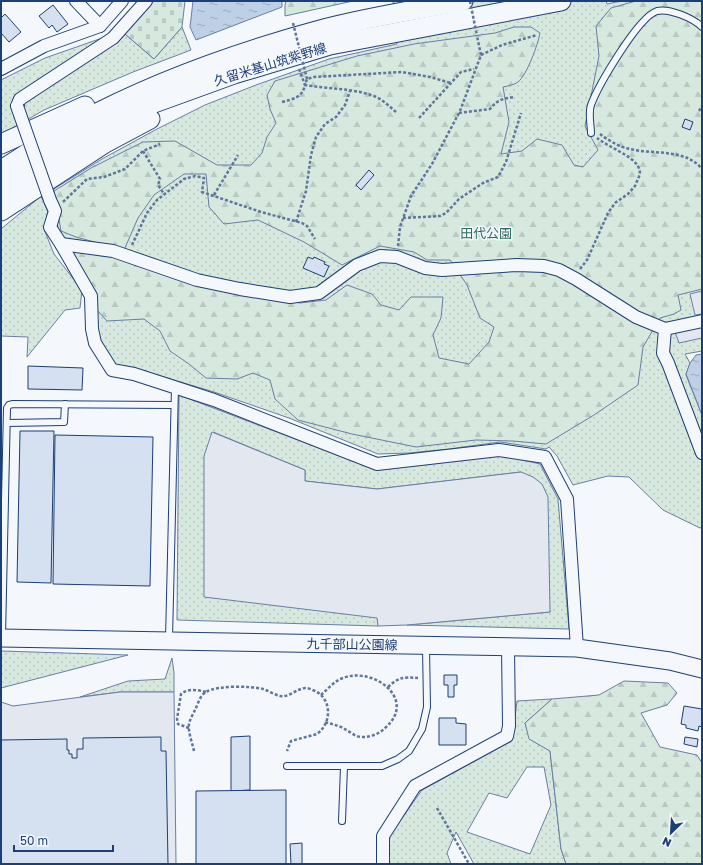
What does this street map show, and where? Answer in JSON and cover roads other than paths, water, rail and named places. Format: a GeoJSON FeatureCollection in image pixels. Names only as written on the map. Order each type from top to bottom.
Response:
{"type":"FeatureCollection","features":[{"type":"Feature","properties":{"kind":"main road","name":"久留米基山筑紫野線"},"geometry":{"type":"LineString","coordinates":[[1,190],[86,137],[233,65],[325,29],[463,1]]}},
{"type":"Feature","properties":{"kind":"main road","name":"久留米基山筑紫野線"},"geometry":{"type":"LineString","coordinates":[[1,170],[75,124],[140,92],[233,65],[561,1]]}},
{"type":"Feature","properties":{"kind":"main road"},"geometry":{"type":"LineString","coordinates":[[1,144],[135,83],[196,63],[233,65]]}},
{"type":"Feature","properties":{"kind":"main road"},"geometry":{"type":"LineString","coordinates":[[1,210],[105,142],[233,65]]}},
{"type":"Feature","properties":{"kind":"main road","name":"九千部山公園線"},"geometry":{"type":"LineString","coordinates":[[1,638],[577,648],[670,661],[702,669]]}},
{"type":"Feature","properties":{"kind":"street"},"geometry":{"type":"LineString","coordinates":[[76,1],[100,26]]}},
{"type":"Feature","properties":{"kind":"street"},"geometry":{"type":"LineString","coordinates":[[1,69],[44,46],[100,26],[122,1]]}},
{"type":"Feature","properties":{"kind":"street"},"geometry":{"type":"LineString","coordinates":[[146,1],[113,38],[20,99],[17,106],[55,211],[50,227],[91,296],[92,329],[95,343],[112,370],[134,374],[175,386],[377,464],[499,450],[545,458],[568,499],[577,648]]}},
{"type":"Feature","properties":{"kind":"street"},"geometry":{"type":"LineString","coordinates":[[61,244],[113,251],[197,280],[290,297],[319,293],[357,265],[380,256],[397,257],[424,268],[442,270],[517,265],[544,266],[559,270],[636,317],[665,329],[702,321]]}},
{"type":"Feature","properties":{"kind":"street"},"geometry":{"type":"LineString","coordinates":[[665,329],[663,353],[702,453]]}},
{"type":"Feature","properties":{"kind":"street"},"geometry":{"type":"LineString","coordinates":[[383,864],[383,836],[415,786],[507,736],[509,726],[508,647]]}},
{"type":"Feature","properties":{"kind":"lane"},"geometry":{"type":"LineString","coordinates":[[591,130],[590,107],[600,87],[634,32],[646,17],[657,11],[669,10],[683,15],[702,27]]}},
{"type":"Feature","properties":{"kind":"lane"},"geometry":{"type":"LineString","coordinates":[[169,641],[175,386]]}},
{"type":"Feature","properties":{"kind":"lane"},"geometry":{"type":"LineString","coordinates":[[7,423],[64,422],[65,404]]}},
{"type":"Feature","properties":{"kind":"lane"},"geometry":{"type":"LineString","coordinates":[[1,638],[7,408],[9,405],[174,405]]}},
{"type":"Feature","properties":{"kind":"lane"},"geometry":{"type":"LineString","coordinates":[[287,766],[382,766],[398,759],[409,751],[422,729],[427,707],[426,646]]}},
{"type":"Feature","properties":{"kind":"lane"},"geometry":{"type":"LineString","coordinates":[[342,820],[344,766]]}},
{"type":"Feature","properties":{"kind":"water"},"geometry":{"type":"Polygon","coordinates":[[[193,1],[282,1],[282,7],[196,40],[190,27],[193,1]]]}},
{"type":"Feature","properties":{"kind":"water"},"geometry":{"type":"Polygon","coordinates":[[[702,354],[702,415],[686,374],[690,363],[696,355],[702,354]]]}},
{"type":"Feature","properties":{"kind":"park label","name":"田代公園"},"geometry":{"type":"Point","coordinates":[486,233]}}]}
